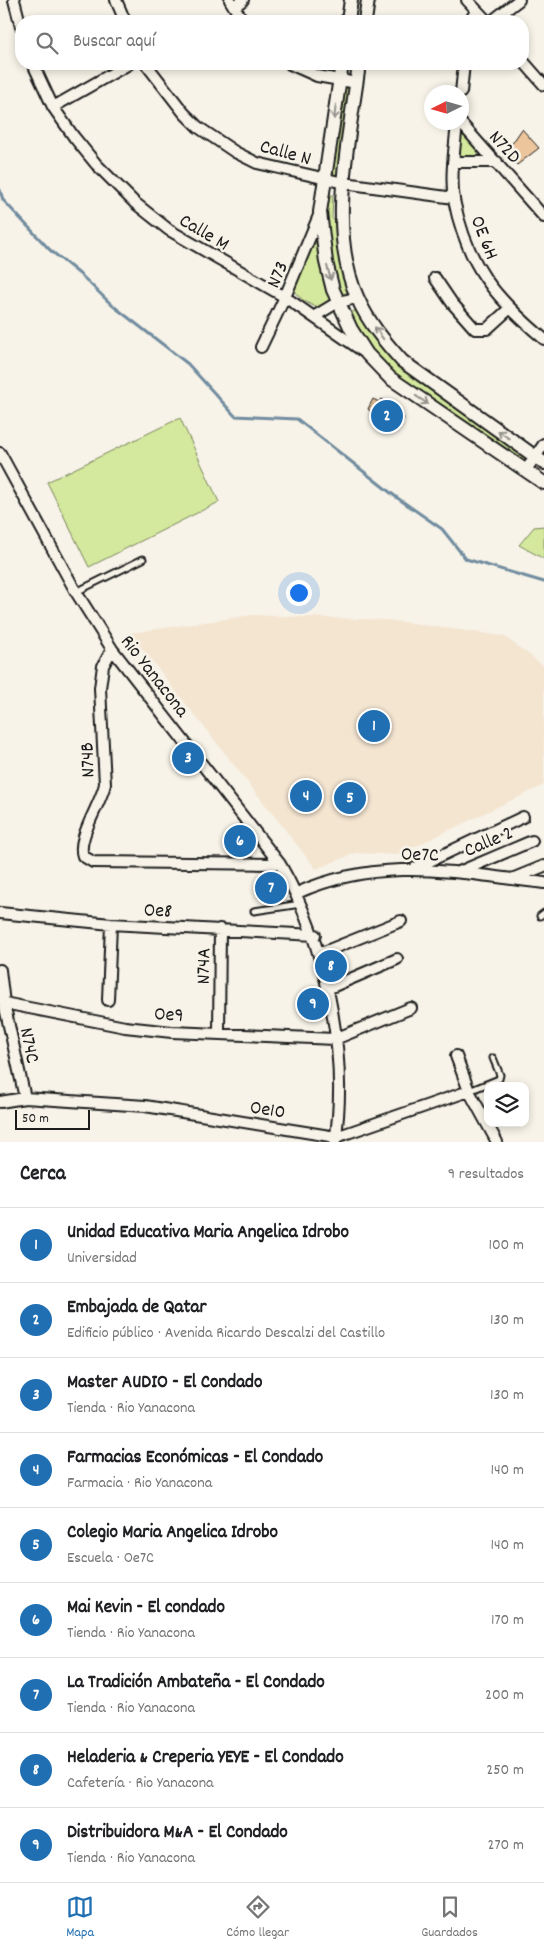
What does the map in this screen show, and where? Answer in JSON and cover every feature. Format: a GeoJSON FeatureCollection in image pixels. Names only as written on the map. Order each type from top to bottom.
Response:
{"type":"FeatureCollection","features":[{"type":"Feature","properties":{"kind":"street"},"geometry":{"type":"LineString","coordinates":[[14,0],[18,15]]}},
{"type":"Feature","properties":{"kind":"street"},"geometry":{"type":"LineString","coordinates":[[116,0],[122,15]]}},
{"type":"Feature","properties":{"kind":"street"},"geometry":{"type":"LineString","coordinates":[[239,15],[232,3],[243,0]]}},
{"type":"Feature","properties":{"kind":"street"},"geometry":{"type":"LineString","coordinates":[[349,15],[351,0]]}},
{"type":"Feature","properties":{"kind":"street"},"geometry":{"type":"LineString","coordinates":[[366,15],[368,0]]}},
{"type":"Feature","properties":{"kind":"street"},"geometry":{"type":"LineString","coordinates":[[467,0],[481,15]]}},
{"type":"Feature","properties":{"kind":"street"},"geometry":{"type":"LineString","coordinates":[[500,15],[519,0]]}},
{"type":"Feature","properties":{"kind":"street"},"geometry":{"type":"LineString","coordinates":[[474,15],[476,11]]}},
{"type":"Feature","properties":{"kind":"street"},"geometry":{"type":"LineString","coordinates":[[529,68],[544,85]]}},
{"type":"Feature","properties":{"kind":"street","name":"Calle M"},"geometry":{"type":"LineString","coordinates":[[36,70],[53,107],[96,164],[135,203],[169,230],[285,297],[315,316],[367,354]]}},
{"type":"Feature","properties":{"kind":"street"},"geometry":{"type":"LineString","coordinates":[[53,107],[118,70]]}},
{"type":"Feature","properties":{"kind":"street","name":"Calle N"},"geometry":{"type":"LineString","coordinates":[[151,70],[184,113],[198,127],[218,142],[257,163],[326,180],[454,198]]}},
{"type":"Feature","properties":{"kind":"street"},"geometry":{"type":"LineString","coordinates":[[302,70],[339,82],[357,84]]}},
{"type":"Feature","properties":{"kind":"street"},"geometry":{"type":"LineString","coordinates":[[341,70],[320,212],[326,262],[338,302],[367,354],[390,378],[544,483]]}},
{"type":"Feature","properties":{"kind":"street"},"geometry":{"type":"LineString","coordinates":[[358,70],[341,215],[348,271],[357,298],[384,340],[402,361],[540,460]]}},
{"type":"Feature","properties":{"kind":"street"},"geometry":{"type":"LineString","coordinates":[[461,85],[463,70]]}},
{"type":"Feature","properties":{"kind":"street","name":"OE 6H"},"geometry":{"type":"LineString","coordinates":[[458,130],[454,162],[454,198],[467,246],[483,278],[509,308],[544,339]]}},
{"type":"Feature","properties":{"kind":"street","name":"N72D"},"geometry":{"type":"LineString","coordinates":[[467,130],[544,217]]}},
{"type":"Feature","properties":{"kind":"street"},"geometry":{"type":"LineString","coordinates":[[454,162],[497,162]]}},
{"type":"Feature","properties":{"kind":"street","name":"N73"},"geometry":{"type":"LineString","coordinates":[[261,348],[285,297],[320,212]]}},
{"type":"Feature","properties":{"kind":"street"},"geometry":{"type":"LineString","coordinates":[[435,278],[452,303],[475,329],[487,329],[509,308]]}},
{"type":"Feature","properties":{"kind":"street"},"geometry":{"type":"LineString","coordinates":[[315,316],[338,302],[357,298]]}},
{"type":"Feature","properties":{"kind":"street"},"geometry":{"type":"LineString","coordinates":[[526,470],[540,460],[544,444]]}},
{"type":"Feature","properties":{"kind":"street","name":"Rio Yanacona"},"geometry":{"type":"LineString","coordinates":[[0,453],[76,592],[112,649],[280,864],[297,893],[314,935],[319,954],[335,1039],[339,1101],[336,1140]]}},
{"type":"Feature","properties":{"kind":"street","name":"N74B"},"geometry":{"type":"LineString","coordinates":[[112,649],[103,666],[100,688],[105,784],[103,796],[81,845],[83,856],[93,862],[280,864]]}},
{"type":"Feature","properties":{"kind":"street"},"geometry":{"type":"LineString","coordinates":[[412,869],[523,817]]}},
{"type":"Feature","properties":{"kind":"street","name":"Calle 2"},"geometry":{"type":"LineString","coordinates":[[459,872],[532,841]]}},
{"type":"Feature","properties":{"kind":"street"},"geometry":{"type":"LineString","coordinates":[[511,879],[544,866]]}},
{"type":"Feature","properties":{"kind":"street","name":"Oe7C"},"geometry":{"type":"LineString","coordinates":[[297,893],[312,886],[372,870],[412,869],[459,872],[544,883]]}},
{"type":"Feature","properties":{"kind":"street","name":"Oe8"},"geometry":{"type":"LineString","coordinates":[[0,913],[111,924],[314,935]]}},
{"type":"Feature","properties":{"kind":"street"},"geometry":{"type":"LineString","coordinates":[[319,954],[401,921]]}},
{"type":"Feature","properties":{"kind":"street"},"geometry":{"type":"LineString","coordinates":[[108,1000],[111,924]]}},
{"type":"Feature","properties":{"kind":"street","name":"N74A"},"geometry":{"type":"LineString","coordinates":[[219,1032],[220,929]]}},
{"type":"Feature","properties":{"kind":"street"},"geometry":{"type":"LineString","coordinates":[[327,989],[397,959]]}},
{"type":"Feature","properties":{"kind":"street","name":"N74C"},"geometry":{"type":"LineString","coordinates":[[0,970],[5,1028],[25,1098]]}},
{"type":"Feature","properties":{"kind":"street","name":"Oe9"},"geometry":{"type":"LineString","coordinates":[[4,1003],[125,1027],[172,1032],[219,1032],[335,1039]]}},
{"type":"Feature","properties":{"kind":"street"},"geometry":{"type":"LineString","coordinates":[[335,1039],[411,1008]]}},
{"type":"Feature","properties":{"kind":"street"},"geometry":{"type":"LineString","coordinates":[[456,1056],[469,1091],[497,1142]]}},
{"type":"Feature","properties":{"kind":"street","name":"Oe10"},"geometry":{"type":"LineString","coordinates":[[0,1102],[25,1098],[145,1106],[336,1140],[469,1091]]}},
{"type":"Feature","properties":{"kind":"lane"},"geometry":{"type":"LineString","coordinates":[[76,592],[143,558]]}},
{"type":"Feature","properties":{"kind":"lane"},"geometry":{"type":"LineString","coordinates":[[254,911],[302,904]]}},
{"type":"Feature","properties":{"kind":"lane","name":"Oe10"},"geometry":{"type":"LineString","coordinates":[[469,1091],[499,1079],[500,1075],[494,1058]]}},
{"type":"Feature","properties":{"kind":"shaded area"},"geometry":{"type":"Polygon","coordinates":[[[252,615],[387,620],[504,636],[544,666],[544,785],[397,855],[356,853],[316,869],[130,633],[252,615]]]}},
{"type":"Feature","properties":{"kind":"green space"},"geometry":{"type":"Polygon","coordinates":[[[348,87],[351,91],[340,173],[335,176],[331,170],[343,89],[348,87]]]}},
{"type":"Feature","properties":{"kind":"green space"},"geometry":{"type":"Polygon","coordinates":[[[461,135],[466,135],[480,152],[477,156],[463,156],[459,153],[461,135]]]}},
{"type":"Feature","properties":{"kind":"green space"},"geometry":{"type":"Polygon","coordinates":[[[328,195],[333,195],[332,218],[337,224],[349,291],[340,296],[329,246],[328,195]]]}},
{"type":"Feature","properties":{"kind":"green space"},"geometry":{"type":"Polygon","coordinates":[[[312,243],[319,243],[332,299],[329,305],[323,309],[306,302],[294,290],[312,243]]]}},
{"type":"Feature","properties":{"kind":"green space"},"geometry":{"type":"Polygon","coordinates":[[[358,309],[389,354],[412,376],[527,456],[522,464],[386,369],[367,346],[349,314],[358,309]]]}},
{"type":"Feature","properties":{"kind":"green space"},"geometry":{"type":"Polygon","coordinates":[[[180,418],[219,502],[89,567],[47,482],[180,418]]]}},
{"type":"Feature","properties":{"kind":"green space"},"geometry":{"type":"Polygon","coordinates":[[[544,526],[544,559],[519,545],[534,527],[544,526]]]}},
{"type":"Feature","properties":{"kind":"building"},"geometry":{"type":"Polygon","coordinates":[[[522,129],[539,148],[517,165],[507,151],[522,129]]]}},
{"type":"Feature","properties":{"kind":"building"},"geometry":{"type":"Polygon","coordinates":[[[373,399],[379,402],[382,399],[387,405],[391,401],[398,408],[396,411],[404,418],[397,429],[393,426],[390,431],[385,428],[378,430],[375,427],[377,421],[370,415],[371,412],[368,409],[373,399]]]}},
{"type":"Feature","properties":{"kind":"waterway"},"geometry":{"type":"LineString","coordinates":[[0,190],[3,200],[50,250],[82,276],[112,305],[188,364],[235,416],[297,419],[396,497],[442,529],[466,559],[544,582]]}},
{"type":"Feature","properties":{"kind":"place","name":"Embajada de Qatar"},"geometry":{"type":"Point","coordinates":[387,416]}},
{"type":"Feature","properties":{"kind":"place","name":"Unidad Educativa Maria Angelica Idrobo"},"geometry":{"type":"Point","coordinates":[374,726]}},
{"type":"Feature","properties":{"kind":"place","name":"Master AUDIO - El Condado"},"geometry":{"type":"Point","coordinates":[188,758]}},
{"type":"Feature","properties":{"kind":"place","name":"Farmacias Económicas - El Condado"},"geometry":{"type":"Point","coordinates":[306,796]}},
{"type":"Feature","properties":{"kind":"place","name":"Colegio Maria Angelica Idrobo"},"geometry":{"type":"Point","coordinates":[350,798]}},
{"type":"Feature","properties":{"kind":"place","name":"Mai Kevin - El condado"},"geometry":{"type":"Point","coordinates":[240,841]}},
{"type":"Feature","properties":{"kind":"place","name":"La Tradición Ambateña - El Condado"},"geometry":{"type":"Point","coordinates":[271,888]}},
{"type":"Feature","properties":{"kind":"place","name":"Heladeria & Creperia YEYE - El Condado"},"geometry":{"type":"Point","coordinates":[331,966]}},
{"type":"Feature","properties":{"kind":"place","name":"Distribuidora M&A - El Condado"},"geometry":{"type":"Point","coordinates":[313,1004]}}]}
